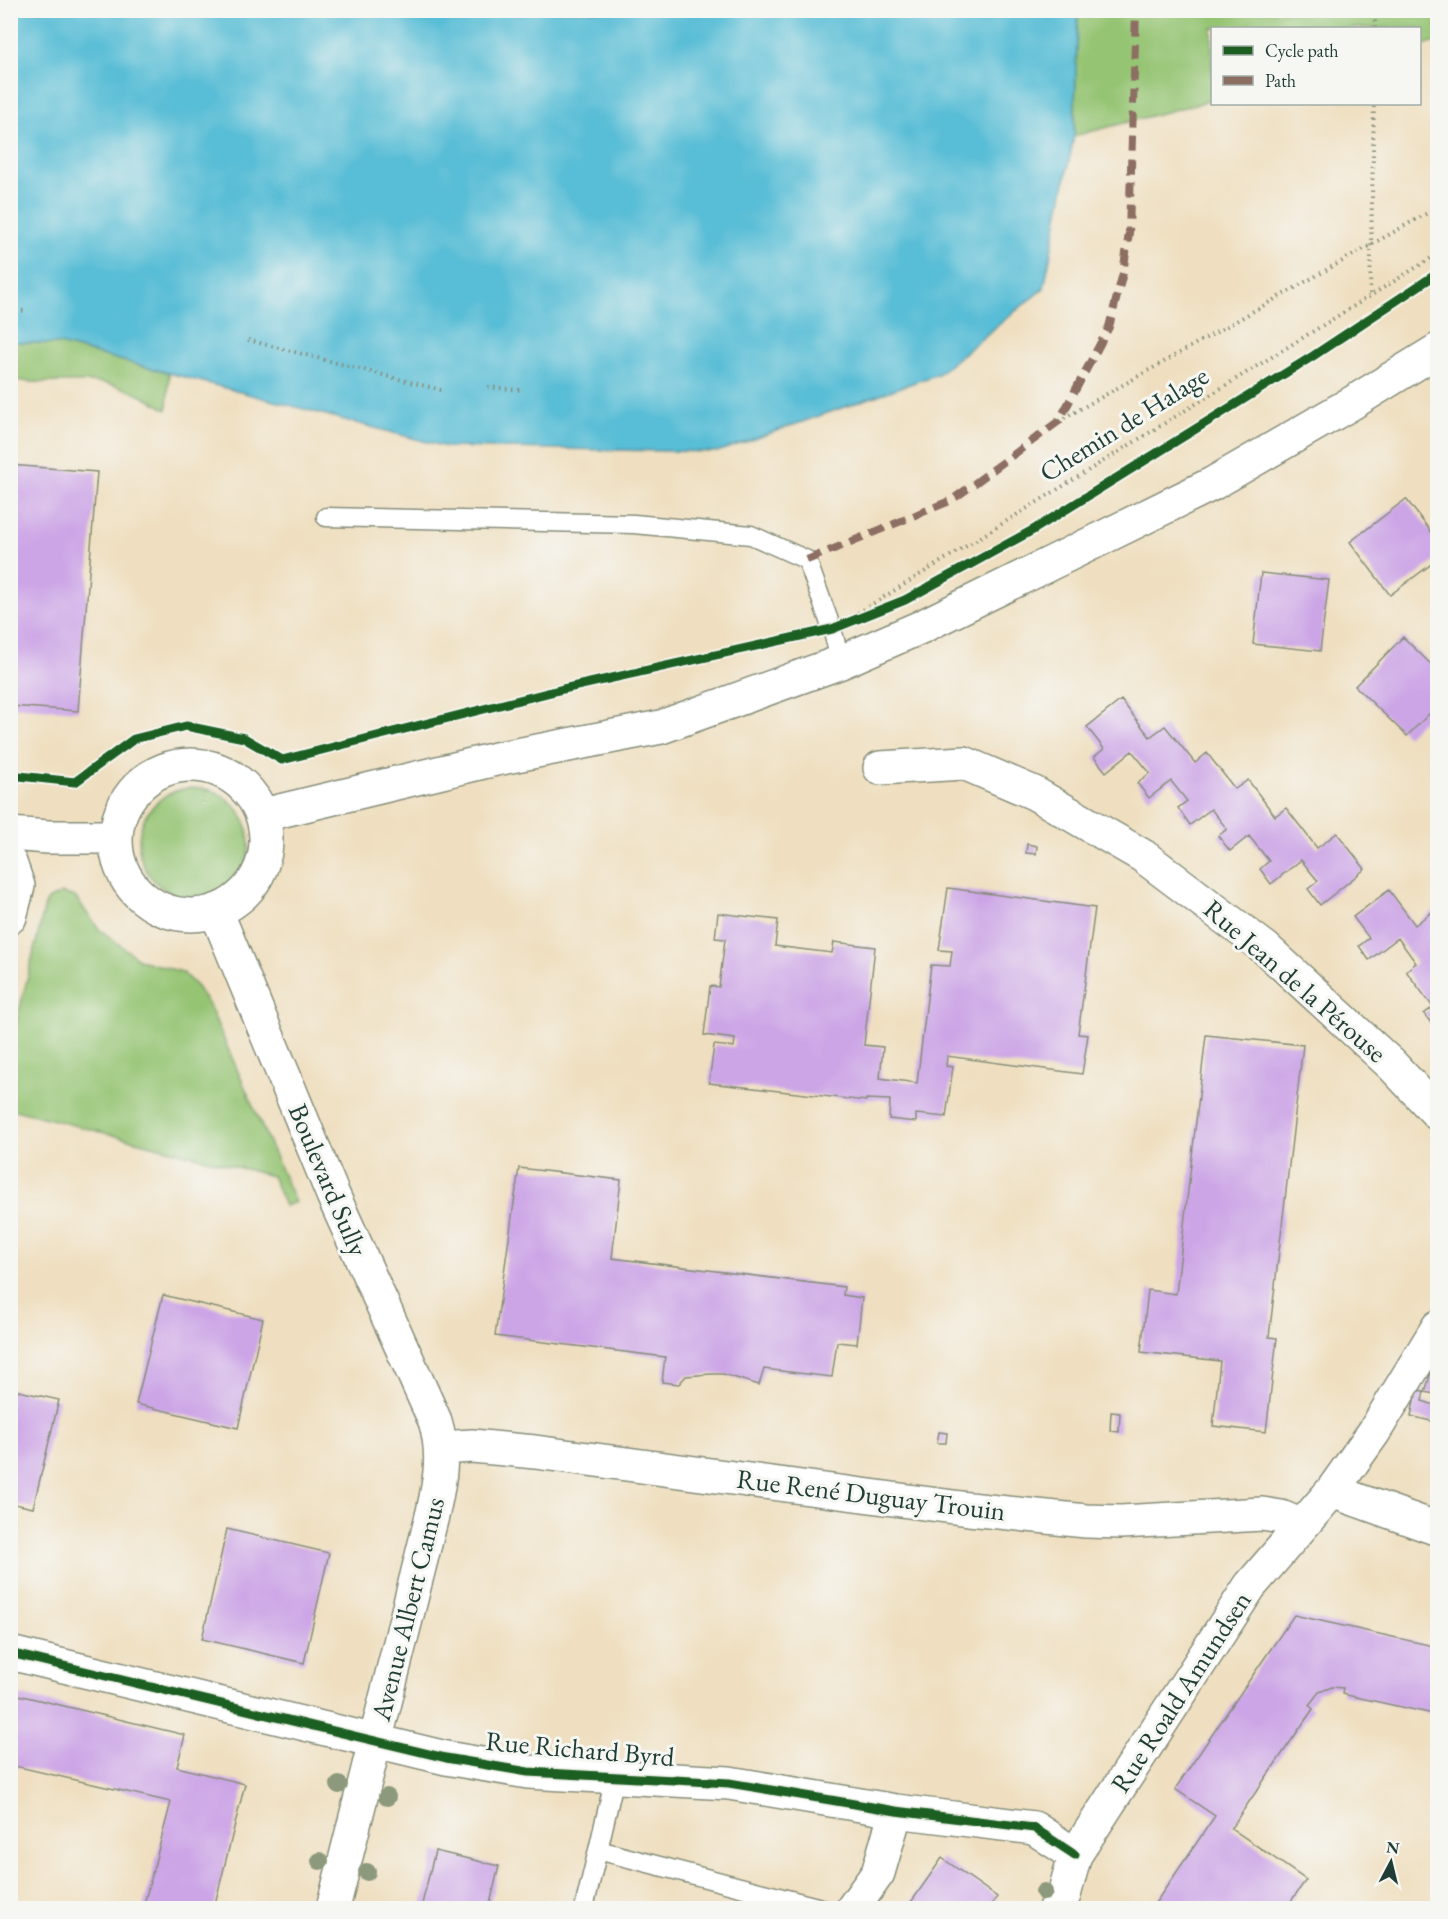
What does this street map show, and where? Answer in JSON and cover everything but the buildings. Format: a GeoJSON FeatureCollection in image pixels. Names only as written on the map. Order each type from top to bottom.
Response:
{"type":"FeatureCollection","features":[{"type":"Feature","properties":{"kind":"street"},"geometry":{"type":"LineString","coordinates":[[263,815],[496,759],[661,727],[841,662],[921,627],[1212,484],[1352,403],[1437,350]]}},
{"type":"Feature","properties":{"kind":"street","name":"Rue Jean de la Pérouse"},"geometry":{"type":"LineString","coordinates":[[880,768],[964,763],[1034,793],[1143,856],[1265,948],[1392,1065],[1437,1114]]}},
{"type":"Feature","properties":{"kind":"street"},"geometry":{"type":"LineString","coordinates":[[180,765],[206,765],[231,775],[250,792],[263,815],[266,846],[264,862],[254,883],[237,900],[216,911],[192,916],[168,912],[146,901],[129,883],[118,862],[115,837],[121,812],[134,789],[155,773],[180,765]]}},
{"type":"Feature","properties":{"kind":"street"},"geometry":{"type":"LineString","coordinates":[[10,834],[48,837],[115,837]]}},
{"type":"Feature","properties":{"kind":"street"},"geometry":{"type":"LineString","coordinates":[[10,863],[18,886],[10,917]]}},
{"type":"Feature","properties":{"kind":"street","name":"Boulevard Sully"},"geometry":{"type":"LineString","coordinates":[[216,911],[329,1184],[435,1421],[441,1448]]}},
{"type":"Feature","properties":{"kind":"street"},"geometry":{"type":"LineString","coordinates":[[1437,1327],[1374,1432],[1332,1491],[1437,1529]]}},
{"type":"Feature","properties":{"kind":"street","name":"Rue René Duguay Trouin"},"geometry":{"type":"LineString","coordinates":[[441,1448],[458,1445],[523,1451],[969,1509],[1086,1521],[1120,1522],[1262,1514],[1281,1517],[1300,1525]]}},
{"type":"Feature","properties":{"kind":"street","name":"Avenue Albert Camus"},"geometry":{"type":"LineString","coordinates":[[333,1908],[438,1491],[441,1448]]}},
{"type":"Feature","properties":{"kind":"street","name":"Rue Roald Amundsen"},"geometry":{"type":"LineString","coordinates":[[1067,1904],[1075,1855],[1250,1586],[1300,1525],[1332,1491]]}},
{"type":"Feature","properties":{"kind":"street","name":"Rue Richard Byrd"},"geometry":{"type":"LineString","coordinates":[[10,1653],[446,1758],[528,1772],[729,1783],[896,1811],[1034,1828],[1075,1855]]}},
{"type":"Feature","properties":{"kind":"street"},"geometry":{"type":"LineString","coordinates":[[853,1908],[878,1873],[896,1811]]}},
{"type":"Feature","properties":{"kind":"lane"},"geometry":{"type":"LineString","coordinates":[[326,517],[634,524],[751,535],[807,560],[832,629],[841,662]]}},
{"type":"Feature","properties":{"kind":"lane"},"geometry":{"type":"LineString","coordinates":[[584,1908],[615,1777]]}},
{"type":"Feature","properties":{"kind":"lane"},"geometry":{"type":"LineString","coordinates":[[598,1850],[821,1908]]}},
{"type":"Feature","properties":{"kind":"path"},"geometry":{"type":"LineString","coordinates":[[1375,27],[1376,10]]}},
{"type":"Feature","properties":{"kind":"path"},"geometry":{"type":"LineString","coordinates":[[1370,294],[1374,105]]}},
{"type":"Feature","properties":{"kind":"path"},"geometry":{"type":"LineString","coordinates":[[1059,421],[1437,207]]}},
{"type":"Feature","properties":{"kind":"path"},"geometry":{"type":"LineString","coordinates":[[10,310],[27,311]]}},
{"type":"Feature","properties":{"kind":"path"},"geometry":{"type":"LineString","coordinates":[[248,340],[445,391]]}},
{"type":"Feature","properties":{"kind":"path"},"geometry":{"type":"LineString","coordinates":[[488,387],[520,390]]}},
{"type":"Feature","properties":{"kind":"path"},"geometry":{"type":"LineString","coordinates":[[832,629],[895,604]]}},
{"type":"Feature","properties":{"kind":"green space"},"geometry":{"type":"Polygon","coordinates":[[[1078,11],[1437,11],[1437,42],[1421,46],[1421,27],[1211,27],[1211,100],[1074,136],[1078,11]]]}},
{"type":"Feature","properties":{"kind":"green space"},"geometry":{"type":"Polygon","coordinates":[[[11,342],[60,344],[169,373],[167,410],[120,387],[103,383],[34,382],[11,379],[11,342]]]}},
{"type":"Feature","properties":{"kind":"green space"},"geometry":{"type":"Polygon","coordinates":[[[194,788],[215,792],[233,804],[245,822],[249,843],[245,864],[233,882],[215,894],[194,898],[173,894],[155,882],[143,864],[139,843],[143,822],[155,804],[173,792],[194,788]]]}},
{"type":"Feature","properties":{"kind":"green space"},"geometry":{"type":"Polygon","coordinates":[[[62,893],[75,897],[99,929],[140,960],[182,972],[197,987],[209,1005],[295,1202],[285,1206],[272,1176],[11,1109],[11,1045],[45,905],[49,899],[62,893]]]}},
{"type":"Feature","properties":{"kind":"water"},"geometry":{"type":"Polygon","coordinates":[[[11,10],[1078,11],[1074,136],[1044,288],[938,374],[717,452],[446,447],[60,344],[11,342],[11,10]]]}},
{"type":"Feature","properties":{"kind":"marked path"},"geometry":{"type":"LineString","coordinates":[[807,560],[952,500],[1059,421],[1109,327],[1123,273],[1129,233],[1136,10]]}},
{"type":"Feature","properties":{"kind":"cycle path"},"geometry":{"type":"LineString","coordinates":[[10,775],[75,782],[134,739],[186,726],[244,738],[282,760],[563,689],[832,629],[905,600],[1033,530],[1313,356],[1438,273]]}},
{"type":"Feature","properties":{"kind":"cycle path"},"geometry":{"type":"LineString","coordinates":[[10,1653],[446,1758],[528,1772],[729,1783],[896,1811],[1034,1828],[1075,1855]]}}]}
